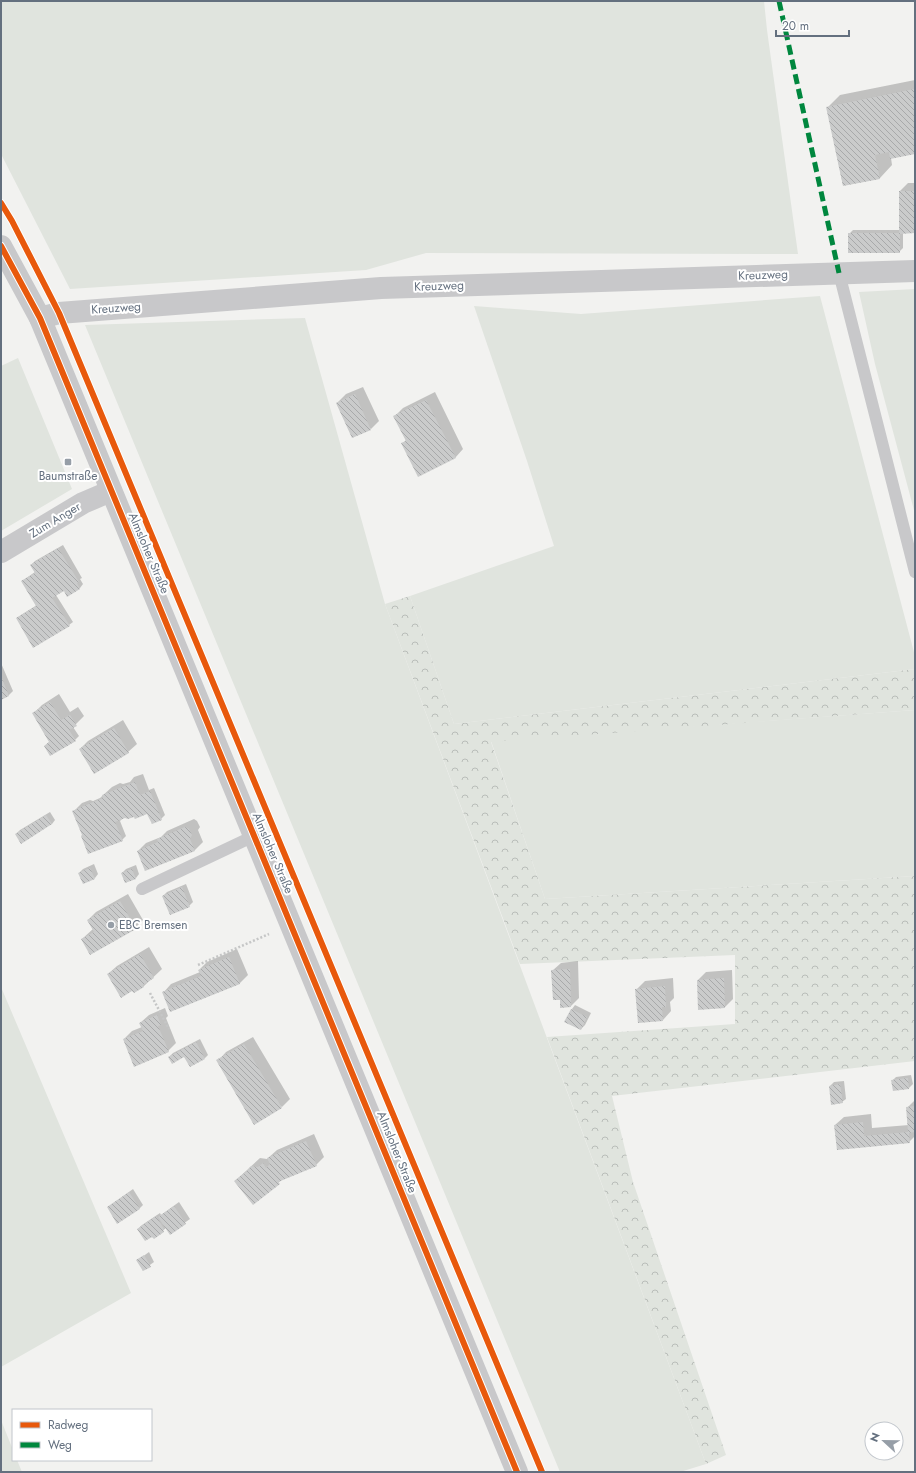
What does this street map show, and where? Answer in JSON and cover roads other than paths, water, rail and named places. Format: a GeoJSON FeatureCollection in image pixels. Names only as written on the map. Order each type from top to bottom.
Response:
{"type":"FeatureCollection","features":[{"type":"Feature","properties":{"kind":"street","name":"Almsloher Straße"},"geometry":{"type":"LineString","coordinates":[[1,246],[40,318],[517,1472]]}},
{"type":"Feature","properties":{"kind":"street","name":"Kreuzweg"},"geometry":{"type":"LineString","coordinates":[[40,318],[59,313],[381,288],[915,271]]}},
{"type":"Feature","properties":{"kind":"street","name":"Zum Anger"},"geometry":{"type":"LineString","coordinates":[[1,552],[83,503],[111,491]]}},
{"type":"Feature","properties":{"kind":"lane"},"geometry":{"type":"LineString","coordinates":[[839,273],[915,572]]}},
{"type":"Feature","properties":{"kind":"lane"},"geometry":{"type":"LineString","coordinates":[[142,889],[254,836]]}},
{"type":"Feature","properties":{"kind":"place","name":"Baumstraße"},"geometry":{"type":"Point","coordinates":[68,462]}},
{"type":"Feature","properties":{"kind":"place","name":"EBC Bremsen"},"geometry":{"type":"Point","coordinates":[111,925]}}]}
